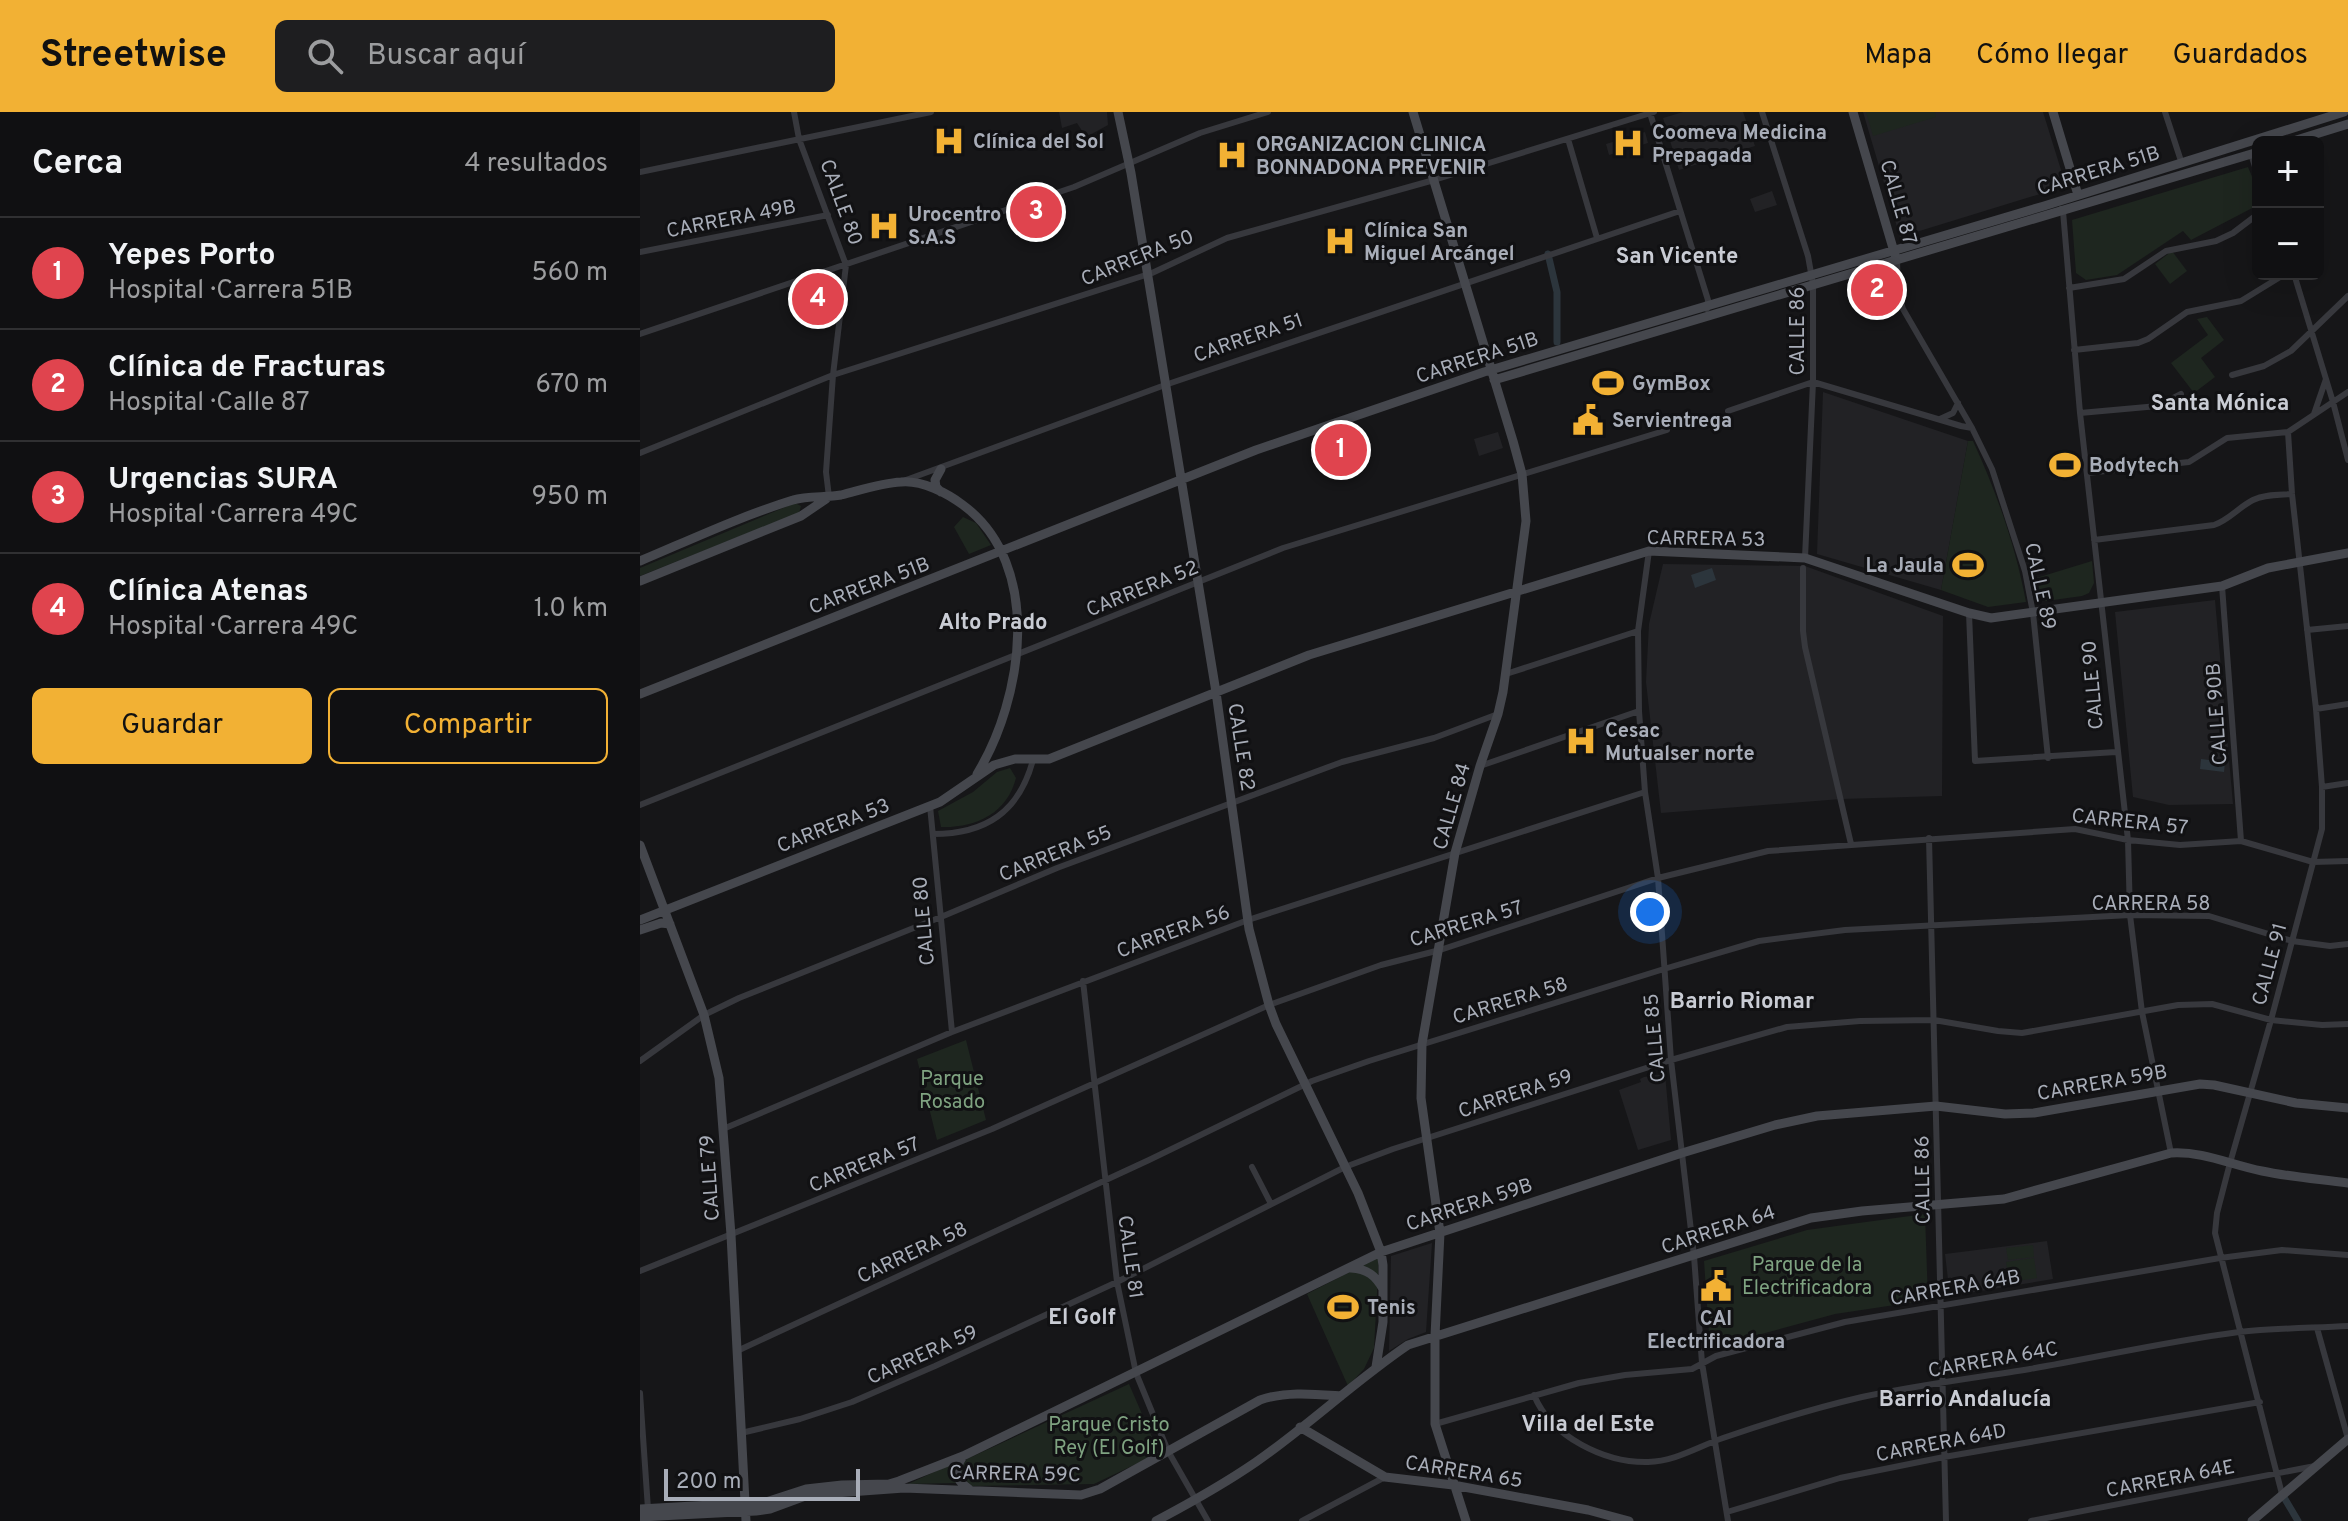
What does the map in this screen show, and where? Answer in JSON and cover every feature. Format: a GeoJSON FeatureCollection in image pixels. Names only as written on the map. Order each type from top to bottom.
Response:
{"type":"FeatureCollection","features":[{"type":"Feature","properties":{"kind":"street","name":"CALLE 80"},"geometry":{"type":"LineString","coordinates":[[794,112],[799,139],[846,265],[833,375],[826,472],[829,497]]}},
{"type":"Feature","properties":{"kind":"street"},"geometry":{"type":"LineString","coordinates":[[640,172],[931,112]]}},
{"type":"Feature","properties":{"kind":"street","name":"CALLE 82"},"geometry":{"type":"LineString","coordinates":[[1118,112],[1216,692],[1248,920],[1269,1005],[1362,1201],[1381,1252],[1383,1322],[1376,1367]]}},
{"type":"Feature","properties":{"kind":"street"},"geometry":{"type":"LineString","coordinates":[[640,334],[1065,190],[1200,133],[1268,112]]}},
{"type":"Feature","properties":{"kind":"street","name":"CALLE 84"},"geometry":{"type":"LineString","coordinates":[[1413,112],[1522,474],[1526,521],[1506,674],[1498,714],[1455,853],[1422,1044],[1421,1098],[1440,1233],[1435,1424],[1463,1520]]}},
{"type":"Feature","properties":{"kind":"street"},"geometry":{"type":"LineString","coordinates":[[1651,112],[1708,300],[1705,316]]}},
{"type":"Feature","properties":{"kind":"street","name":"CARRERA 50"},"geometry":{"type":"LineString","coordinates":[[640,453],[833,375],[1147,275],[1227,238],[1434,180],[1651,112]]}},
{"type":"Feature","properties":{"kind":"street","name":"CALLE 86"},"geometry":{"type":"LineString","coordinates":[[1762,112],[1813,279],[1813,382],[1803,631],[1851,844]]}},
{"type":"Feature","properties":{"kind":"street","name":"CALLE 87"},"geometry":{"type":"LineString","coordinates":[[1853,112],[1895,254],[1903,309],[1972,428]]}},
{"type":"Feature","properties":{"kind":"street"},"geometry":{"type":"LineString","coordinates":[[2052,203],[2063,211],[2078,195],[2053,112]]}},
{"type":"Feature","properties":{"kind":"street"},"geometry":{"type":"LineString","coordinates":[[2165,112],[2182,164]]}},
{"type":"Feature","properties":{"kind":"street","name":"CARRERA 51B"},"geometry":{"type":"LineString","coordinates":[[1493,375],[1705,316],[1813,279],[2182,164],[2309,118],[2344,112]]}},
{"type":"Feature","properties":{"kind":"street"},"geometry":{"type":"LineString","coordinates":[[2309,136],[2348,124]]}},
{"type":"Feature","properties":{"kind":"street"},"geometry":{"type":"LineString","coordinates":[[1568,139],[1597,238]]}},
{"type":"Feature","properties":{"kind":"street","name":"CARRERA 51B"},"geometry":{"type":"LineString","coordinates":[[1895,254],[2063,211],[2252,154]]}},
{"type":"Feature","properties":{"kind":"street","name":"CARRERA 51"},"geometry":{"type":"LineString","coordinates":[[640,561],[796,499],[829,497],[941,469],[1165,385],[1680,211]]}},
{"type":"Feature","properties":{"kind":"street","name":"CALLE 90"},"geometry":{"type":"LineString","coordinates":[[2063,211],[2080,413],[2128,840],[2130,915],[2142,1012],[2171,1153]]}},
{"type":"Feature","properties":{"kind":"street","name":"CARRERA 49B"},"geometry":{"type":"LineString","coordinates":[[640,252],[828,215]]}},
{"type":"Feature","properties":{"kind":"street"},"geometry":{"type":"LineString","coordinates":[[2069,288],[2124,279],[2166,251],[2216,241],[2252,219]]}},
{"type":"Feature","properties":{"kind":"street","name":"CARRERA 51B"},"geometry":{"type":"LineString","coordinates":[[640,694],[1256,450],[1707,305],[1813,279]]}},
{"type":"Feature","properties":{"kind":"street"},"geometry":{"type":"LineString","coordinates":[[2074,350],[2138,343],[2187,312],[2241,301],[2275,280]]}},
{"type":"Feature","properties":{"kind":"street"},"geometry":{"type":"LineString","coordinates":[[2296,280],[2348,460]]}},
{"type":"Feature","properties":{"kind":"street"},"geometry":{"type":"LineString","coordinates":[[2232,375],[2277,360],[2348,296]]}},
{"type":"Feature","properties":{"kind":"street"},"geometry":{"type":"LineString","coordinates":[[2313,417],[2326,378]]}},
{"type":"Feature","properties":{"kind":"street"},"geometry":{"type":"LineString","coordinates":[[1728,411],[1813,382],[1972,428]]}},
{"type":"Feature","properties":{"kind":"street"},"geometry":{"type":"LineString","coordinates":[[2087,473],[2189,462],[2227,438],[2288,432],[2348,392]]}},
{"type":"Feature","properties":{"kind":"street"},"geometry":{"type":"LineString","coordinates":[[2080,413],[2158,406],[2181,394]]}},
{"type":"Feature","properties":{"kind":"street"},"geometry":{"type":"LineString","coordinates":[[1940,419],[1953,413],[1958,403]]}},
{"type":"Feature","properties":{"kind":"street","name":"CALLE 89"},"geometry":{"type":"LineString","coordinates":[[1972,428],[1992,469],[2025,571],[2033,613],[2048,758]]}},
{"type":"Feature","properties":{"kind":"street","name":"CARRERA 52"},"geometry":{"type":"LineString","coordinates":[[640,805],[1283,548],[1667,430]]}},
{"type":"Feature","properties":{"kind":"street","name":"CALLE 91"},"geometry":{"type":"LineString","coordinates":[[2282,1494],[2215,1233],[2230,1163],[2322,829],[2316,709],[2288,432]]}},
{"type":"Feature","properties":{"kind":"street"},"geometry":{"type":"LineString","coordinates":[[941,469],[935,480],[936,487],[974,514],[1002,552],[1016,607],[1015,657],[1010,694],[1000,729],[976,777]]}},
{"type":"Feature","properties":{"kind":"street"},"geometry":{"type":"LineString","coordinates":[[902,481],[941,492]]}},
{"type":"Feature","properties":{"kind":"street"},"geometry":{"type":"LineString","coordinates":[[2094,540],[2214,525],[2224,522],[2262,497],[2292,494]]}},
{"type":"Feature","properties":{"kind":"street","name":"CARRERA 51"},"geometry":{"type":"LineString","coordinates":[[640,581],[801,516],[829,497]]}},
{"type":"Feature","properties":{"kind":"street"},"geometry":{"type":"LineString","coordinates":[[796,499],[806,506],[801,516]]}},
{"type":"Feature","properties":{"kind":"street"},"geometry":{"type":"LineString","coordinates":[[710,532],[717,550]]}},
{"type":"Feature","properties":{"kind":"street","name":"CARRERA 53"},"geometry":{"type":"LineString","coordinates":[[640,920],[930,806],[953,795],[984,770],[1004,761],[1049,759],[1309,655],[1649,551],[1804,563],[1991,618],[2222,586],[2268,568],[2348,553]]}},
{"type":"Feature","properties":{"kind":"street","name":"CALLE 85"},"geometry":{"type":"LineString","coordinates":[[1649,551],[1638,631],[1639,711],[1645,792],[1658,878],[1671,1060],[1694,1256],[1702,1363],[1728,1521]]}},
{"type":"Feature","properties":{"kind":"street","name":"CALLE 90B"},"geometry":{"type":"LineString","coordinates":[[2222,586],[2241,841]]}},
{"type":"Feature","properties":{"kind":"street"},"geometry":{"type":"LineString","coordinates":[[1969,613],[1975,761],[2116,752]]}},
{"type":"Feature","properties":{"kind":"street"},"geometry":{"type":"LineString","coordinates":[[2307,630],[2348,626]]}},
{"type":"Feature","properties":{"kind":"street"},"geometry":{"type":"LineString","coordinates":[[1506,674],[1638,631]]}},
{"type":"Feature","properties":{"kind":"street"},"geometry":{"type":"LineString","coordinates":[[2316,709],[2348,704]]}},
{"type":"Feature","properties":{"kind":"street"},"geometry":{"type":"LineString","coordinates":[[1480,766],[1639,711]]}},
{"type":"Feature","properties":{"kind":"street","name":"CARRERA 55"},"geometry":{"type":"LineString","coordinates":[[640,1061],[704,1015],[739,998],[1057,868],[1342,762],[1434,738],[1498,714]]}},
{"type":"Feature","properties":{"kind":"street"},"geometry":{"type":"LineString","coordinates":[[933,834],[974,829],[1007,810],[1023,789],[1033,760]]}},
{"type":"Feature","properties":{"kind":"street"},"geometry":{"type":"LineString","coordinates":[[2322,787],[2348,783]]}},
{"type":"Feature","properties":{"kind":"street","name":"CARRERA 56"},"geometry":{"type":"LineString","coordinates":[[723,1129],[952,1032],[1248,920],[1645,792]]}},
{"type":"Feature","properties":{"kind":"street","name":"CALLE 80"},"geometry":{"type":"LineString","coordinates":[[930,806],[952,1032]]}},
{"type":"Feature","properties":{"kind":"street","name":"CARRERA 57"},"geometry":{"type":"LineString","coordinates":[[640,1271],[992,1129],[1269,1005],[1381,965],[1440,950],[1658,878],[1768,851],[2075,829],[2128,840],[2180,845],[2241,841],[2313,862],[2348,861]]}},
{"type":"Feature","properties":{"kind":"street","name":"CALLE 86"},"geometry":{"type":"LineString","coordinates":[[1929,838],[1946,1521]]}},
{"type":"Feature","properties":{"kind":"street","name":"CALLE 79"},"geometry":{"type":"LineString","coordinates":[[640,845],[704,1015],[719,1078],[731,1235],[745,1512]]}},
{"type":"Feature","properties":{"kind":"street","name":"CARRERA 58"},"geometry":{"type":"LineString","coordinates":[[737,1351],[1305,1084],[1422,1044],[1759,941],[1845,930],[2130,915],[2209,916],[2292,941],[2330,946],[2348,944]]}},
{"type":"Feature","properties":{"kind":"street"},"geometry":{"type":"LineString","coordinates":[[640,930],[661,923],[670,924]]}},
{"type":"Feature","properties":{"kind":"street","name":"CALLE 81"},"geometry":{"type":"LineString","coordinates":[[1083,981],[1117,1282],[1136,1373],[1168,1451],[1208,1521]]}},
{"type":"Feature","properties":{"kind":"street","name":"CARRERA 59"},"geometry":{"type":"LineString","coordinates":[[741,1433],[852,1402],[984,1345],[1345,1167],[1671,1060],[1787,1027],[1860,1021],[1934,1020],[2022,1033],[2178,1005],[2212,1004],[2271,1020],[2348,1024]]}},
{"type":"Feature","properties":{"kind":"street","name":"CARRERA 59B"},"geometry":{"type":"LineString","coordinates":[[644,1509],[745,1512],[770,1509],[808,1495],[842,1488],[889,1484],[963,1456],[1381,1252],[1775,1125],[1817,1116],[1936,1106],[2005,1114],[2034,1113],[2200,1084],[2296,1103],[2348,1108]]}},
{"type":"Feature","properties":{"kind":"street","name":"CARRERA 64"},"geometry":{"type":"LineString","coordinates":[[1156,1521],[1256,1461],[1408,1345],[1811,1218],[2004,1199],[2171,1153],[2195,1153],[2281,1175],[2348,1183]]}},
{"type":"Feature","properties":{"kind":"street"},"geometry":{"type":"LineString","coordinates":[[1252,1167],[1271,1204]]}},
{"type":"Feature","properties":{"kind":"street","name":"CARRERA 64B"},"geometry":{"type":"LineString","coordinates":[[1435,1424],[1579,1383],[1692,1369],[1716,1356],[1845,1322],[2220,1258],[2282,1250],[2348,1255]]}},
{"type":"Feature","properties":{"kind":"street"},"geometry":{"type":"LineString","coordinates":[[1351,1268],[1368,1271],[1383,1289]]}},
{"type":"Feature","properties":{"kind":"street","name":"CARRERA 64C"},"geometry":{"type":"LineString","coordinates":[[1534,1395],[1545,1415],[1581,1444],[1601,1454],[1648,1462],[1671,1459],[1789,1416],[1865,1397],[2240,1332],[2348,1326]]}},
{"type":"Feature","properties":{"kind":"street"},"geometry":{"type":"LineString","coordinates":[[2252,1521],[2348,1439],[2317,1328]]}},
{"type":"Feature","properties":{"kind":"street"},"geometry":{"type":"LineString","coordinates":[[640,1393],[644,1509]]}},
{"type":"Feature","properties":{"kind":"street","name":"CARRERA 59C"},"geometry":{"type":"LineString","coordinates":[[904,1488],[1081,1495],[1100,1489],[1235,1412],[1271,1396],[1341,1396]]}},
{"type":"Feature","properties":{"kind":"street","name":"CARRERA 64D"},"geometry":{"type":"LineString","coordinates":[[1727,1512],[1840,1478],[2260,1402]]}},
{"type":"Feature","properties":{"kind":"street"},"geometry":{"type":"LineString","coordinates":[[1300,1427],[1385,1477]]}},
{"type":"Feature","properties":{"kind":"street"},"geometry":{"type":"LineString","coordinates":[[963,1456],[956,1467],[956,1477],[970,1490]]}},
{"type":"Feature","properties":{"kind":"street","name":"CARRERA 64E"},"geometry":{"type":"LineString","coordinates":[[2031,1521],[2315,1466]]}},
{"type":"Feature","properties":{"kind":"street","name":"CARRERA 65"},"geometry":{"type":"LineString","coordinates":[[1302,1521],[1385,1477],[1453,1485],[1588,1510],[1629,1521]]}},
{"type":"Feature","properties":{"kind":"street","name":"CARRERA 59B"},"geometry":{"type":"LineString","coordinates":[[842,1488],[904,1488]]}},
{"type":"Feature","properties":{"kind":"shaded area"},"geometry":{"type":"Polygon","coordinates":[[[1059,112],[1107,112],[1108,125],[1086,137],[1077,123],[1062,128],[1059,112]]]}},
{"type":"Feature","properties":{"kind":"shaded area"},"geometry":{"type":"Polygon","coordinates":[[[1683,112],[1743,112],[1755,146],[1679,170],[1663,118],[1683,112]]]}},
{"type":"Feature","properties":{"kind":"shaded area"},"geometry":{"type":"Polygon","coordinates":[[[1863,112],[2043,112],[2066,186],[1900,237],[1863,112]]]}},
{"type":"Feature","properties":{"kind":"shaded area","name":"Coomeva Medicina Prepagada"},"geometry":{"type":"Polygon","coordinates":[[[1645,132],[1648,143],[1609,155],[1606,144],[1645,132]]]}},
{"type":"Feature","properties":{"kind":"shaded area"},"geometry":{"type":"Polygon","coordinates":[[[1772,191],[1777,205],[1755,212],[1750,199],[1772,191]]]}},
{"type":"Feature","properties":{"kind":"shaded area"},"geometry":{"type":"Polygon","coordinates":[[[1823,392],[1968,441],[1941,590],[1817,554],[1823,392]]]}},
{"type":"Feature","properties":{"kind":"shaded area"},"geometry":{"type":"Polygon","coordinates":[[[1498,432],[1503,448],[1479,456],[1474,439],[1498,432]]]}},
{"type":"Feature","properties":{"kind":"shaded area"},"geometry":{"type":"Polygon","coordinates":[[[1663,564],[1805,566],[1943,616],[1942,796],[1841,799],[1661,813],[1646,682],[1649,624],[1663,564]]]}},
{"type":"Feature","properties":{"kind":"shaded area"},"geometry":{"type":"Polygon","coordinates":[[[1712,568],[1716,580],[1695,588],[1691,575],[1712,568]]]}},
{"type":"Feature","properties":{"kind":"shaded area"},"geometry":{"type":"Polygon","coordinates":[[[2215,600],[2233,804],[2169,805],[2133,797],[2115,612],[2215,600]]]}},
{"type":"Feature","properties":{"kind":"shaded area"},"geometry":{"type":"Polygon","coordinates":[[[2201,759],[2225,762],[2224,772],[2200,769],[2201,759]]]}},
{"type":"Feature","properties":{"kind":"shaded area"},"geometry":{"type":"Polygon","coordinates":[[[1665,1074],[1671,1140],[1638,1150],[1619,1090],[1641,1082],[1640,1079],[1644,1077],[1665,1074]]]}},
{"type":"Feature","properties":{"kind":"shaded area"},"geometry":{"type":"Polygon","coordinates":[[[2047,1241],[2053,1279],[1950,1296],[1945,1254],[2047,1241]]]}},
{"type":"Feature","properties":{"kind":"shaded area"},"geometry":{"type":"Polygon","coordinates":[[[1432,1243],[1426,1332],[1389,1351],[1391,1256],[1432,1243]]]}},
{"type":"Feature","properties":{"kind":"green space"},"geometry":{"type":"Polygon","coordinates":[[[1866,112],[1935,112],[1936,117],[1873,136],[1866,112]]]}},
{"type":"Feature","properties":{"kind":"green space"},"geometry":{"type":"Polygon","coordinates":[[[2248,167],[2252,177],[2252,208],[2191,240],[2183,231],[2117,275],[2086,280],[2076,273],[2072,220],[2248,167]]]}},
{"type":"Feature","properties":{"kind":"green space"},"geometry":{"type":"Polygon","coordinates":[[[2172,251],[2187,271],[2170,284],[2155,264],[2172,251]]]}},
{"type":"Feature","properties":{"kind":"green space"},"geometry":{"type":"Polygon","coordinates":[[[2207,317],[2224,340],[2201,358],[2215,377],[2194,393],[2171,363],[2208,335],[2197,319],[2207,317]]]}},
{"type":"Feature","properties":{"kind":"green space"},"geometry":{"type":"Polygon","coordinates":[[[1968,441],[1973,441],[1997,499],[2017,561],[2026,602],[1988,607],[1941,590],[1968,441]]]}},
{"type":"Feature","properties":{"kind":"green space"},"geometry":{"type":"Polygon","coordinates":[[[795,503],[801,506],[799,513],[640,576],[640,568],[795,503]]]}},
{"type":"Feature","properties":{"kind":"green space"},"geometry":{"type":"Polygon","coordinates":[[[963,517],[976,523],[991,545],[969,554],[954,527],[963,517]]]}},
{"type":"Feature","properties":{"kind":"green space"},"geometry":{"type":"Polygon","coordinates":[[[2092,561],[2094,583],[2089,593],[2046,601],[2037,596],[2033,579],[2092,561]]]}},
{"type":"Feature","properties":{"kind":"green space"},"geometry":{"type":"Polygon","coordinates":[[[1010,768],[1016,778],[1012,790],[997,810],[966,825],[941,827],[938,811],[973,792],[997,772],[1010,768]]]}},
{"type":"Feature","properties":{"kind":"green space","name":"Parque Rosado"},"geometry":{"type":"Polygon","coordinates":[[[966,1040],[986,1120],[937,1140],[917,1059],[966,1040]]]}},
{"type":"Feature","properties":{"kind":"green space","name":"Parque de la Electrificadora"},"geometry":{"type":"Polygon","coordinates":[[[1925,1214],[1928,1300],[1835,1314],[1710,1348],[1704,1261],[1807,1230],[1925,1214]]]}},
{"type":"Feature","properties":{"kind":"green space"},"geometry":{"type":"Polygon","coordinates":[[[2033,1245],[2034,1257],[2008,1260],[2006,1248],[2033,1245]]]}},
{"type":"Feature","properties":{"kind":"green space"},"geometry":{"type":"Polygon","coordinates":[[[1379,1257],[1374,1348],[1364,1369],[1348,1386],[1307,1294],[1379,1257]]]}},
{"type":"Feature","properties":{"kind":"green space"},"geometry":{"type":"Polygon","coordinates":[[[2034,1258],[2037,1278],[2009,1282],[2006,1262],[2034,1258]]]}},
{"type":"Feature","properties":{"kind":"green space","name":"Parque Cristo Rey (El Golf)"},"geometry":{"type":"Polygon","coordinates":[[[1129,1384],[1159,1453],[1094,1484],[972,1486],[961,1477],[961,1467],[967,1459],[1129,1384]]]}},
{"type":"Feature","properties":{"kind":"green space"},"geometry":{"type":"Polygon","coordinates":[[[956,1462],[952,1474],[956,1483],[908,1484],[956,1462]]]}},
{"type":"Feature","properties":{"kind":"waterway"},"geometry":{"type":"LineString","coordinates":[[1548,254],[1557,292],[1557,342]]}},
{"type":"Feature","properties":{"kind":"waterway"},"geometry":{"type":"LineString","coordinates":[[2282,1494],[2298,1521]]}},
{"type":"Feature","properties":{"kind":"place","name":"Clínica del Sol"},"geometry":{"type":"Point","coordinates":[949,141]}},
{"type":"Feature","properties":{"kind":"place","name":"Coomeva Medicina Prepagada"},"geometry":{"type":"Point","coordinates":[1628,143]}},
{"type":"Feature","properties":{"kind":"place","name":"ORGANIZACION CLINICA BONNADONA PREVENIR"},"geometry":{"type":"Point","coordinates":[1232,155]}},
{"type":"Feature","properties":{"kind":"place","name":"Urgencias SURA"},"geometry":{"type":"Point","coordinates":[1036,212]}},
{"type":"Feature","properties":{"kind":"place","name":"Urocentro S.A.S"},"geometry":{"type":"Point","coordinates":[884,226]}},
{"type":"Feature","properties":{"kind":"place","name":"Clínica San Miguel Arcángel"},"geometry":{"type":"Point","coordinates":[1340,241]}},
{"type":"Feature","properties":{"kind":"place","name":"Clínica de Fracturas"},"geometry":{"type":"Point","coordinates":[1877,290]}},
{"type":"Feature","properties":{"kind":"place","name":"Clínica Atenas"},"geometry":{"type":"Point","coordinates":[818,299]}},
{"type":"Feature","properties":{"kind":"place","name":"GymBox"},"geometry":{"type":"Point","coordinates":[1608,383]}},
{"type":"Feature","properties":{"kind":"place","name":"Servientrega"},"geometry":{"type":"Point","coordinates":[1588,420]}},
{"type":"Feature","properties":{"kind":"place","name":"Yepes Porto"},"geometry":{"type":"Point","coordinates":[1341,450]}},
{"type":"Feature","properties":{"kind":"place","name":"Bodytech"},"geometry":{"type":"Point","coordinates":[2065,465]}},
{"type":"Feature","properties":{"kind":"place","name":"La Jaula"},"geometry":{"type":"Point","coordinates":[1968,565]}},
{"type":"Feature","properties":{"kind":"place","name":"Cesac Mutualser norte"},"geometry":{"type":"Point","coordinates":[1581,741]}},
{"type":"Feature","properties":{"kind":"place","name":"CAI Electrificadora"},"geometry":{"type":"Point","coordinates":[1716,1286]}},
{"type":"Feature","properties":{"kind":"place","name":"Tenis"},"geometry":{"type":"Point","coordinates":[1343,1307]}},
{"type":"Feature","properties":{"kind":"district","name":"San Vicente"},"geometry":{"type":"Point","coordinates":[1677,255]}},
{"type":"Feature","properties":{"kind":"district","name":"Santa Mónica"},"geometry":{"type":"Point","coordinates":[2220,402]}},
{"type":"Feature","properties":{"kind":"district","name":"Alto Prado"},"geometry":{"type":"Point","coordinates":[993,621]}},
{"type":"Feature","properties":{"kind":"district","name":"Barrio Riomar"},"geometry":{"type":"Point","coordinates":[1742,1000]}},
{"type":"Feature","properties":{"kind":"district","name":"El Golf"},"geometry":{"type":"Point","coordinates":[1082,1316]}},
{"type":"Feature","properties":{"kind":"district","name":"Barrio Andalucía"},"geometry":{"type":"Point","coordinates":[1965,1398]}},
{"type":"Feature","properties":{"kind":"district","name":"Villa del Este"},"geometry":{"type":"Point","coordinates":[1588,1423]}}]}
